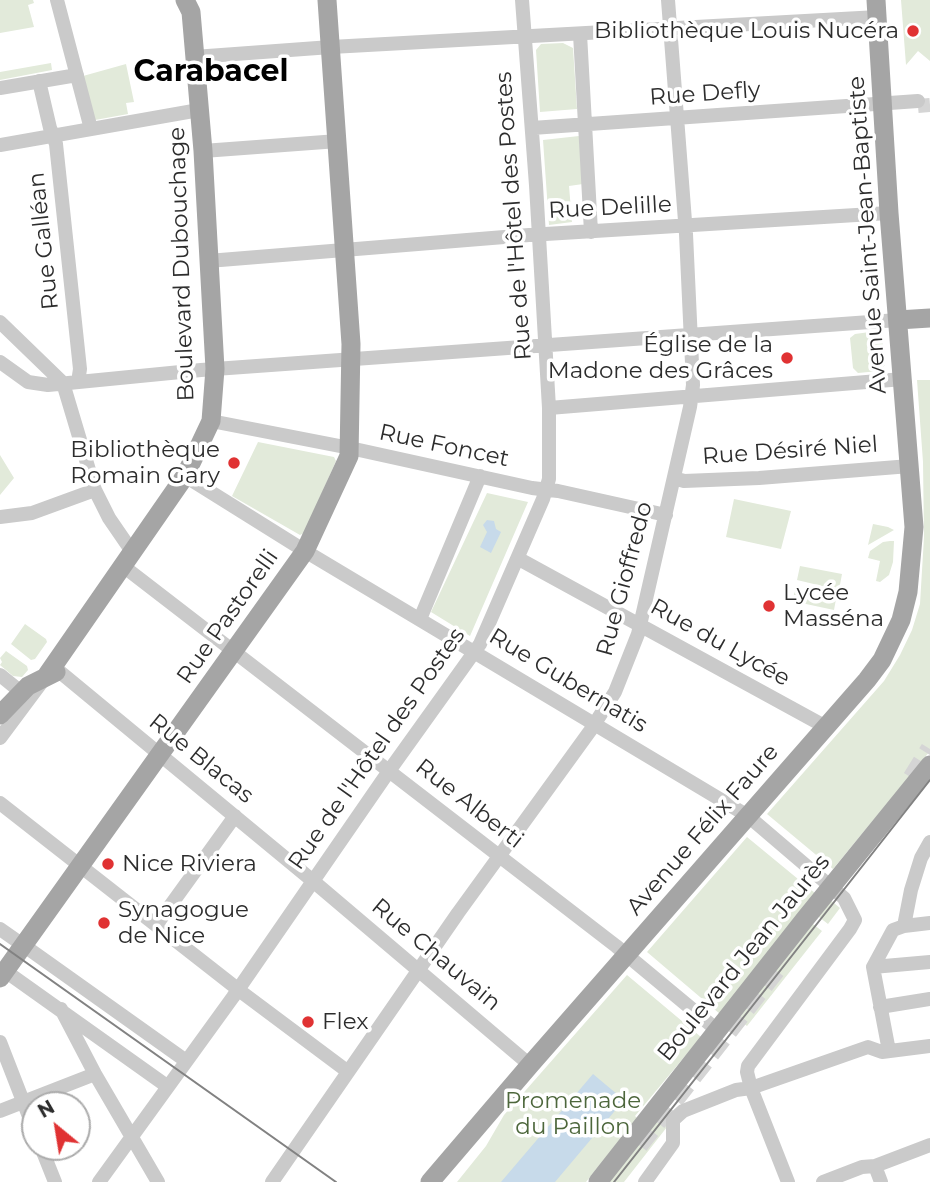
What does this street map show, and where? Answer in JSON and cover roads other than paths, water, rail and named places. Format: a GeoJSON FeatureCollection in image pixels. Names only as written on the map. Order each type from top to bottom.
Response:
{"type":"FeatureCollection","features":[{"type":"Feature","properties":{"kind":"main road","name":"Rue Pastorelli"},"geometry":{"type":"LineString","coordinates":[[4,971],[305,551],[322,518],[350,448],[352,360],[327,0]]}},
{"type":"Feature","properties":{"kind":"main road","name":"Boulevard Dubouchage"},"geometry":{"type":"LineString","coordinates":[[0,715],[53,673],[185,476],[212,421],[215,369],[203,151],[191,4]]}},
{"type":"Feature","properties":{"kind":"main road","name":"Avenue Saint-Jean-Baptiste"},"geometry":{"type":"LineString","coordinates":[[877,8],[889,213],[910,466]]}},
{"type":"Feature","properties":{"kind":"main road"},"geometry":{"type":"LineString","coordinates":[[898,320],[930,318]]}},
{"type":"Feature","properties":{"kind":"main road","name":"Avenue Félix Faure"},"geometry":{"type":"LineString","coordinates":[[430,1182],[867,680],[881,660],[901,620],[908,592],[914,527],[910,466]]}},
{"type":"Feature","properties":{"kind":"main road","name":"Boulevard Jean Jaurès"},"geometry":{"type":"LineString","coordinates":[[598,1182],[930,765]]}},
{"type":"Feature","properties":{"kind":"street"},"geometry":{"type":"LineString","coordinates":[[57,0],[92,129]]}},
{"type":"Feature","properties":{"kind":"street","name":"Rue de l'Hôtel des Postes"},"geometry":{"type":"LineString","coordinates":[[99,1182],[474,652],[519,559],[547,490],[546,346],[522,0]]}},
{"type":"Feature","properties":{"kind":"street","name":"Rue Gioffredo"},"geometry":{"type":"LineString","coordinates":[[272,1182],[347,1071],[595,723],[615,692],[631,658],[641,625],[692,397],[686,226],[668,0]]}},
{"type":"Feature","properties":{"kind":"street"},"geometry":{"type":"LineString","coordinates":[[194,57],[670,28],[877,8]]}},
{"type":"Feature","properties":{"kind":"street"},"geometry":{"type":"LineString","coordinates":[[580,34],[591,232]]}},
{"type":"Feature","properties":{"kind":"street"},"geometry":{"type":"LineString","coordinates":[[0,88],[78,75]]}},
{"type":"Feature","properties":{"kind":"street","name":"Rue Galléan"},"geometry":{"type":"LineString","coordinates":[[39,81],[56,145],[80,369],[70,382],[76,430]]}},
{"type":"Feature","properties":{"kind":"street","name":"Rue Defly"},"geometry":{"type":"LineString","coordinates":[[532,128],[918,103]]}},
{"type":"Feature","properties":{"kind":"street"},"geometry":{"type":"LineString","coordinates":[[0,145],[199,110]]}},
{"type":"Feature","properties":{"kind":"street"},"geometry":{"type":"LineString","coordinates":[[203,151],[338,141]]}},
{"type":"Feature","properties":{"kind":"street","name":"Rue Delille"},"geometry":{"type":"LineString","coordinates":[[208,261],[539,234],[889,213]]}},
{"type":"Feature","properties":{"kind":"street"},"geometry":{"type":"LineString","coordinates":[[0,362],[28,382],[37,384],[898,320]]}},
{"type":"Feature","properties":{"kind":"street"},"geometry":{"type":"LineString","coordinates":[[0,322],[38,360],[70,382]]}},
{"type":"Feature","properties":{"kind":"street"},"geometry":{"type":"LineString","coordinates":[[548,408],[903,379]]}},
{"type":"Feature","properties":{"kind":"street","name":"Rue Foncet"},"geometry":{"type":"LineString","coordinates":[[212,421],[666,515]]}},
{"type":"Feature","properties":{"kind":"street","name":"Rue Alberti"},"geometry":{"type":"LineString","coordinates":[[76,430],[95,490],[128,559],[233,652],[627,955],[717,1030]]}},
{"type":"Feature","properties":{"kind":"street","name":"Rue Désiré Niel"},"geometry":{"type":"LineString","coordinates":[[674,478],[684,481],[759,478],[910,466]]}},
{"type":"Feature","properties":{"kind":"street","name":"Rue Gubernatis"},"geometry":{"type":"LineString","coordinates":[[185,476],[305,551],[748,816],[844,898],[855,920],[748,1066],[751,1088]]}},
{"type":"Feature","properties":{"kind":"street"},"geometry":{"type":"LineString","coordinates":[[420,619],[480,476]]}},
{"type":"Feature","properties":{"kind":"street"},"geometry":{"type":"LineString","coordinates":[[0,517],[32,513],[95,490]]}},
{"type":"Feature","properties":{"kind":"street","name":"Rue du Lycée"},"geometry":{"type":"LineString","coordinates":[[519,559],[826,727]]}},
{"type":"Feature","properties":{"kind":"street","name":"Rue Blacas"},"geometry":{"type":"LineString","coordinates":[[53,673],[160,755],[313,881]]}},
{"type":"Feature","properties":{"kind":"street"},"geometry":{"type":"LineString","coordinates":[[0,675],[22,699]]}},
{"type":"Feature","properties":{"kind":"street","name":"Boulevard Dubouchage"},"geometry":{"type":"LineString","coordinates":[[0,738],[22,699]]}},
{"type":"Feature","properties":{"kind":"street"},"geometry":{"type":"LineString","coordinates":[[0,803],[237,989],[347,1071]]}},
{"type":"Feature","properties":{"kind":"street"},"geometry":{"type":"LineString","coordinates":[[157,924],[235,816]]}},
{"type":"Feature","properties":{"kind":"street"},"geometry":{"type":"LineString","coordinates":[[904,926],[911,890],[927,847]]}},
{"type":"Feature","properties":{"kind":"street","name":"Rue Chauvain"},"geometry":{"type":"LineString","coordinates":[[313,881],[530,1065]]}},
{"type":"Feature","properties":{"kind":"street"},"geometry":{"type":"LineString","coordinates":[[889,1051],[873,967],[893,930],[930,923]]}},
{"type":"Feature","properties":{"kind":"street"},"geometry":{"type":"LineString","coordinates":[[0,929],[183,1058]]}},
{"type":"Feature","properties":{"kind":"street"},"geometry":{"type":"LineString","coordinates":[[873,967],[930,962]]}},
{"type":"Feature","properties":{"kind":"street"},"geometry":{"type":"LineString","coordinates":[[4,971],[169,1080]]}},
{"type":"Feature","properties":{"kind":"street"},"geometry":{"type":"LineString","coordinates":[[880,1007],[930,999]]}},
{"type":"Feature","properties":{"kind":"street"},"geometry":{"type":"LineString","coordinates":[[61,1009],[95,1074],[158,1182]]}},
{"type":"Feature","properties":{"kind":"street"},"geometry":{"type":"LineString","coordinates":[[0,1042],[26,1091]]}},
{"type":"Feature","properties":{"kind":"street"},"geometry":{"type":"LineString","coordinates":[[645,1182],[673,1143],[673,1120],[683,1111],[736,1090],[751,1088],[868,1047],[882,1052],[930,1046]]}},
{"type":"Feature","properties":{"kind":"street"},"geometry":{"type":"LineString","coordinates":[[51,1091],[95,1074]]}},
{"type":"Feature","properties":{"kind":"street"},"geometry":{"type":"LineString","coordinates":[[751,1088],[788,1182]]}},
{"type":"Feature","properties":{"kind":"street"},"geometry":{"type":"LineString","coordinates":[[0,1111],[21,1103]]}},
{"type":"Feature","properties":{"kind":"street"},"geometry":{"type":"LineString","coordinates":[[657,1106],[673,1120]]}},
{"type":"Feature","properties":{"kind":"street"},"geometry":{"type":"LineString","coordinates":[[823,1182],[925,1147]]}},
{"type":"Feature","properties":{"kind":"street"},"geometry":{"type":"LineString","coordinates":[[47,1161],[55,1182]]}},
{"type":"Feature","properties":{"kind":"street"},"geometry":{"type":"LineString","coordinates":[[843,1182],[865,1174],[875,1166]]}},
{"type":"Feature","properties":{"kind":"street"},"geometry":{"type":"LineString","coordinates":[[875,1166],[881,1182]]}},
{"type":"Feature","properties":{"kind":"water"},"geometry":{"type":"Polygon","coordinates":[[[487,520],[494,521],[496,529],[501,532],[491,553],[480,547],[487,532],[483,525],[487,520]]]}},
{"type":"Feature","properties":{"kind":"water"},"geometry":{"type":"Polygon","coordinates":[[[593,1074],[624,1100],[555,1182],[501,1182],[593,1074]]]}},
{"type":"Feature","properties":{"kind":"tunnel"},"geometry":{"type":"LineString","coordinates":[[918,106],[930,105]]}},
{"type":"Feature","properties":{"kind":"tunnel"},"geometry":{"type":"LineString","coordinates":[[912,778],[930,749]]}},
{"type":"Feature","properties":{"kind":"tunnel"},"geometry":{"type":"LineString","coordinates":[[639,1145],[780,965]]}},
{"type":"Feature","properties":{"kind":"tram line"},"geometry":{"type":"LineString","coordinates":[[614,1182],[930,780]]}},
{"type":"Feature","properties":{"kind":"tram line"},"geometry":{"type":"LineString","coordinates":[[0,944],[336,1182]]}},
{"type":"Feature","properties":{"kind":"place","name":"Bibliothèque Louis Nucéra"},"geometry":{"type":"Point","coordinates":[913,31]}},
{"type":"Feature","properties":{"kind":"place","name":"Église de la Madone des Grâces"},"geometry":{"type":"Point","coordinates":[787,358]}},
{"type":"Feature","properties":{"kind":"place","name":"Bibliothèque Romain Gary"},"geometry":{"type":"Point","coordinates":[234,463]}},
{"type":"Feature","properties":{"kind":"place","name":"Lycée Masséna"},"geometry":{"type":"Point","coordinates":[769,606]}},
{"type":"Feature","properties":{"kind":"place","name":"Nice Riviera"},"geometry":{"type":"Point","coordinates":[108,864]}},
{"type":"Feature","properties":{"kind":"place","name":"Synagogue de Nice"},"geometry":{"type":"Point","coordinates":[104,923]}},
{"type":"Feature","properties":{"kind":"place","name":"Flex"},"geometry":{"type":"Point","coordinates":[308,1022]}},
{"type":"Feature","properties":{"kind":"district","name":"Carabacel"},"geometry":{"type":"Point","coordinates":[211,72]}},
{"type":"Feature","properties":{"kind":"park label","name":"Promenade du Paillon"},"geometry":{"type":"Point","coordinates":[573,1114]}}]}
